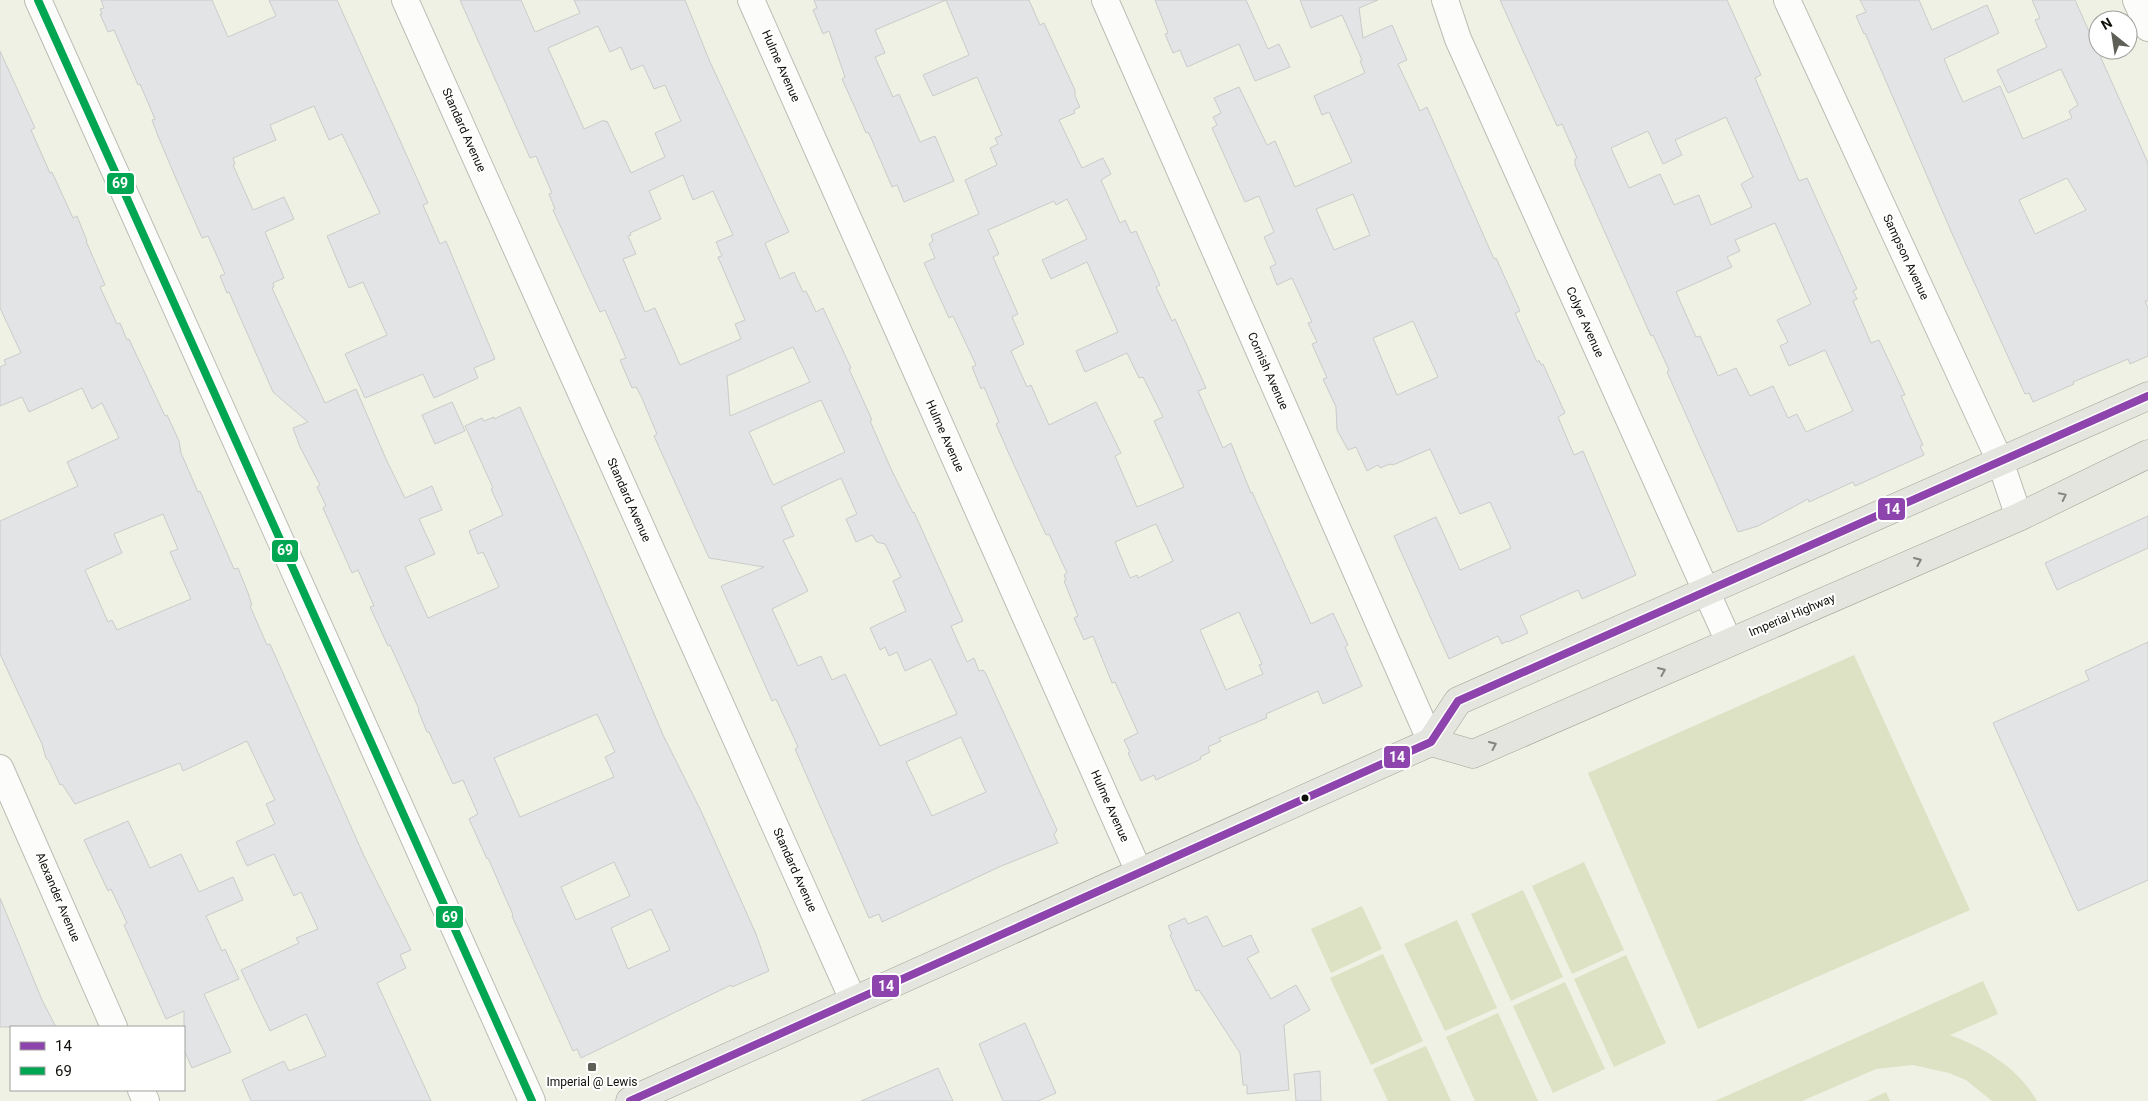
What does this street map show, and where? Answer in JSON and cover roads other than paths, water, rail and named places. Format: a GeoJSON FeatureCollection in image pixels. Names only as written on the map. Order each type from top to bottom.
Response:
{"type":"FeatureCollection","features":[{"type":"Feature","properties":{"kind":"main road"},"geometry":{"type":"LineString","coordinates":[[630,1101],[1431,742],[1458,702],[2148,396]]}},
{"type":"Feature","properties":{"kind":"main road","name":"Imperial Highway"},"geometry":{"type":"LineString","coordinates":[[1431,742],[1473,754],[2019,517],[2148,454]]}},
{"type":"Feature","properties":{"kind":"street"},"geometry":{"type":"LineString","coordinates":[[38,0],[532,1101]]}},
{"type":"Feature","properties":{"kind":"street","name":"Standard Avenue"},"geometry":{"type":"LineString","coordinates":[[405,0],[853,1000]]}},
{"type":"Feature","properties":{"kind":"street","name":"Hulme Avenue"},"geometry":{"type":"LineString","coordinates":[[751,0],[1139,872]]}},
{"type":"Feature","properties":{"kind":"street","name":"Cornish Avenue"},"geometry":{"type":"LineString","coordinates":[[1105,0],[1431,742]]}},
{"type":"Feature","properties":{"kind":"street","name":"Colyer Avenue"},"geometry":{"type":"LineString","coordinates":[[1445,0],[1462,48],[1729,642]]}},
{"type":"Feature","properties":{"kind":"street","name":"Sampson Avenue"},"geometry":{"type":"LineString","coordinates":[[1788,0],[2000,461],[2019,517]]}},
{"type":"Feature","properties":{"kind":"street"},"geometry":{"type":"LineString","coordinates":[[2136,0],[2148,28]]}},
{"type":"Feature","properties":{"kind":"street","name":"Alexander Avenue"},"geometry":{"type":"LineString","coordinates":[[0,768],[114,1026]]}},
{"type":"Feature","properties":{"kind":"place","name":"Imperial @ Lewis"},"geometry":{"type":"Point","coordinates":[592,1067]}}]}
